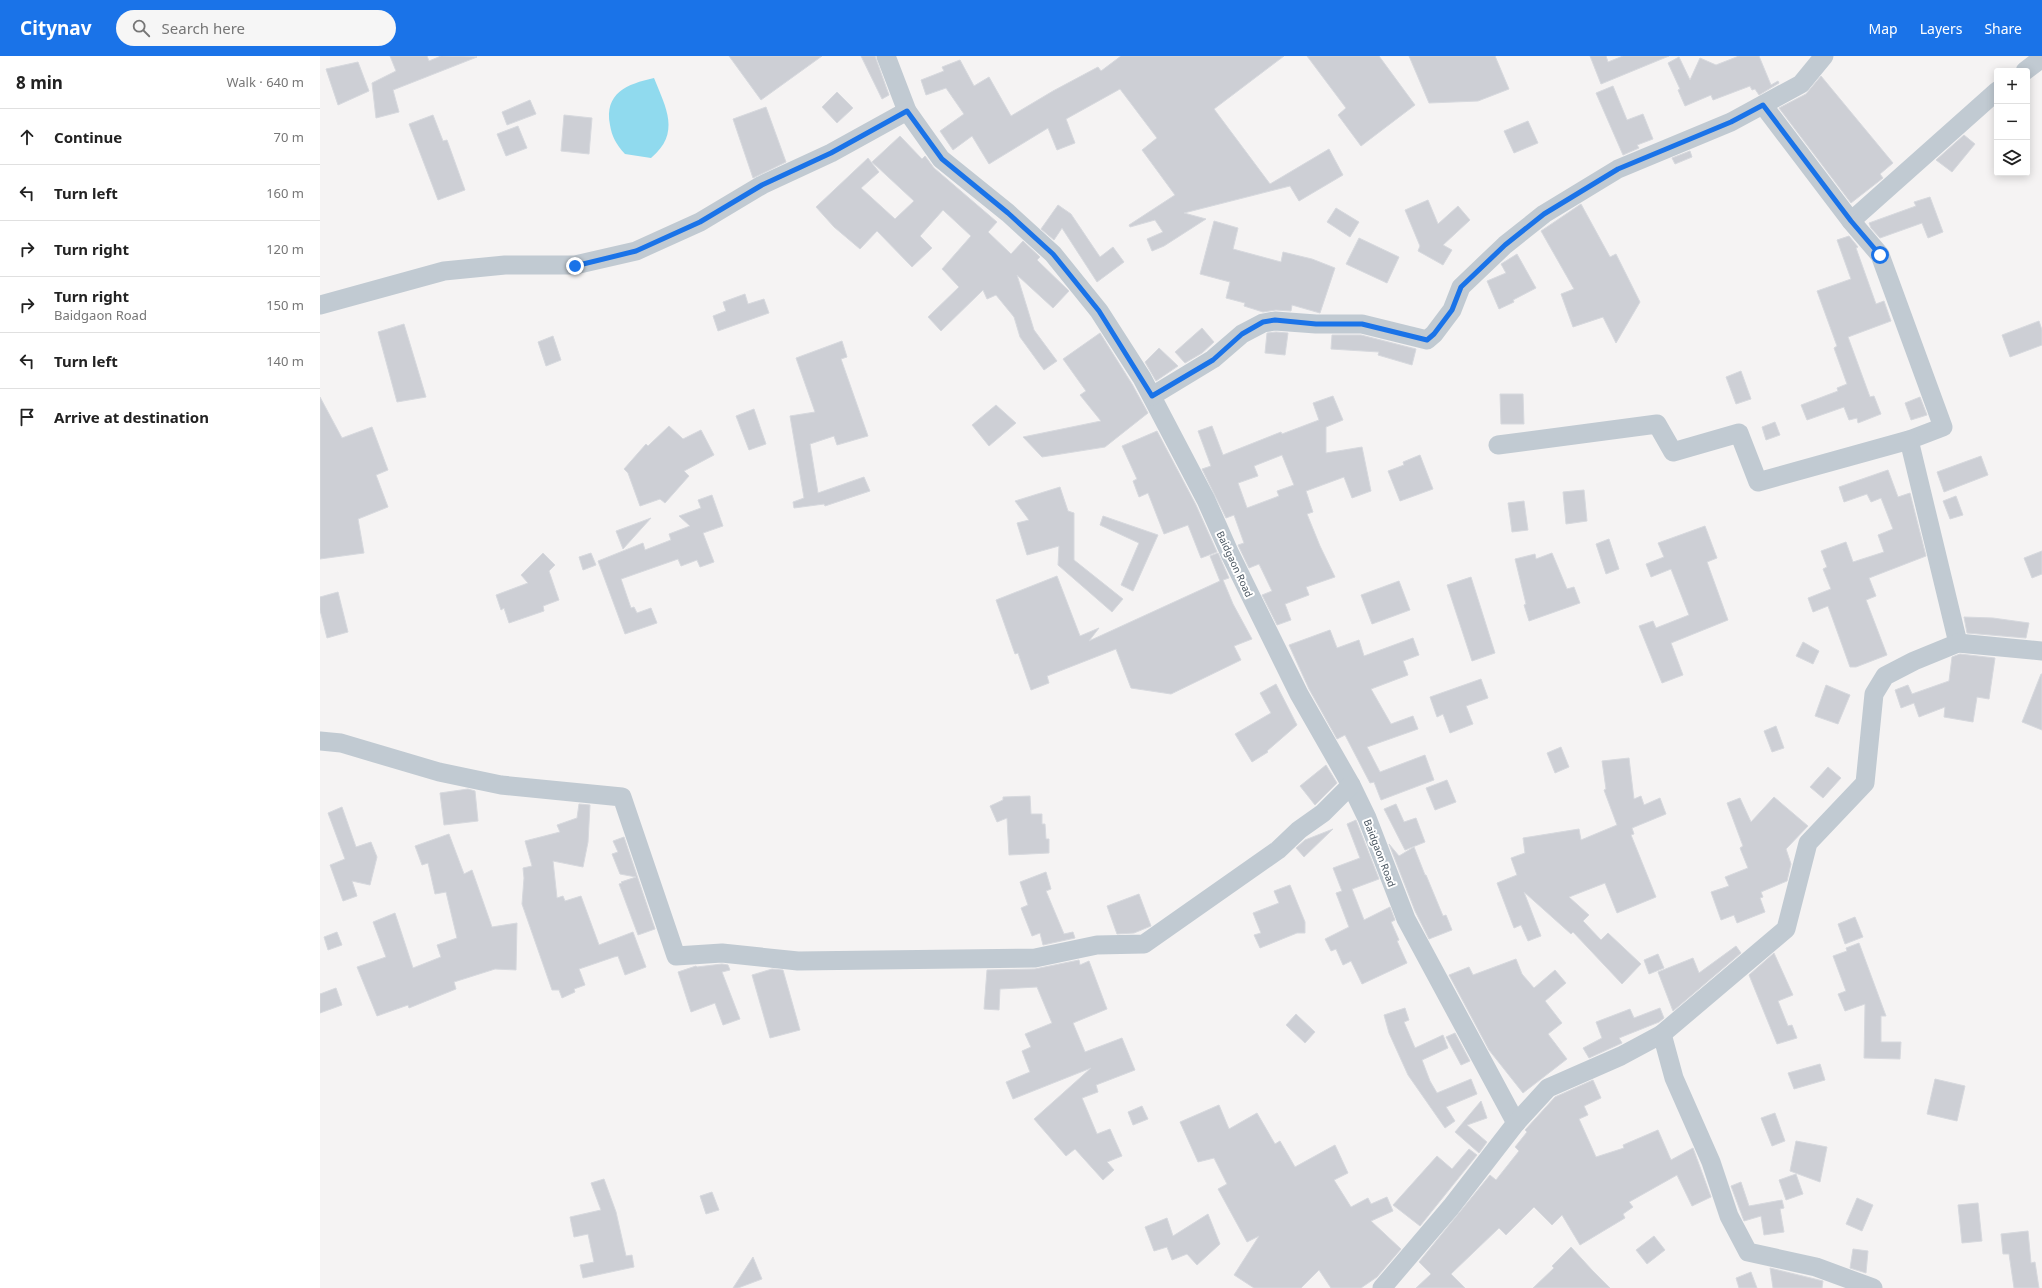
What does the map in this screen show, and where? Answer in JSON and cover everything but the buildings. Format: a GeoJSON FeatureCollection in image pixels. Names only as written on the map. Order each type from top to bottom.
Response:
{"type":"FeatureCollection","features":[{"type":"Feature","properties":{"kind":"street","name":"Baidgaon Road"},"geometry":{"type":"LineString","coordinates":[[886,56],[907,111],[942,159],[1008,213],[1053,254],[1099,311],[1152,396],[1206,500],[1230,554],[1299,694],[1351,785],[1367,818],[1406,919],[1516,1123]]}},
{"type":"Feature","properties":{"kind":"street"},"geometry":{"type":"LineString","coordinates":[[1152,396],[1213,360],[1242,334],[1263,322],[1275,320],[1316,324],[1362,324],[1427,340],[1434,334],[1452,310],[1461,287],[1505,245],[1544,214],[1618,169],[1731,122],[1801,84],[1824,56]]}},
{"type":"Feature","properties":{"kind":"street"},"geometry":{"type":"LineString","coordinates":[[2029,68],[2042,58]]}},
{"type":"Feature","properties":{"kind":"street"},"geometry":{"type":"LineString","coordinates":[[1851,221],[1994,94]]}},
{"type":"Feature","properties":{"kind":"street"},"geometry":{"type":"LineString","coordinates":[[1498,445],[1657,424],[1673,452],[1739,433],[1758,482],[1909,440],[1943,427],[1880,255],[1851,221],[1763,105]]}},
{"type":"Feature","properties":{"kind":"street"},"geometry":{"type":"LineString","coordinates":[[320,305],[444,271],[505,265],[575,266],[636,251],[700,222],[762,185],[831,153],[907,111]]}},
{"type":"Feature","properties":{"kind":"street"},"geometry":{"type":"LineString","coordinates":[[1909,440],[1958,642]]}},
{"type":"Feature","properties":{"kind":"street"},"geometry":{"type":"LineString","coordinates":[[1382,1288],[1451,1207],[1516,1123],[1548,1088],[1621,1056],[1662,1034],[1786,929],[1808,843],[1865,783],[1874,694],[1885,676],[1914,661],[1958,642],[2042,651]]}},
{"type":"Feature","properties":{"kind":"street"},"geometry":{"type":"LineString","coordinates":[[320,741],[341,743],[439,772],[501,785],[622,797],[676,956],[722,953],[798,961],[1035,958],[1097,945],[1144,944],[1278,850],[1299,830],[1323,813],[1351,785]]}},
{"type":"Feature","properties":{"kind":"street"},"geometry":{"type":"LineString","coordinates":[[1662,1034],[1674,1078],[1711,1162],[1729,1216],[1748,1252],[1816,1267],[1873,1288]]}},
{"type":"Feature","properties":{"kind":"water"},"geometry":{"type":"Polygon","coordinates":[[[654,78],[663,100],[668,120],[666,139],[660,149],[651,158],[625,154],[613,137],[609,114],[611,105],[614,98],[627,87],[644,80],[654,78]]]}},
{"type":"Feature","properties":{"kind":"route"},"geometry":{"type":"LineString","coordinates":[[575,266],[636,251],[700,222],[762,185],[831,153],[907,111],[942,159],[1008,213],[1053,254],[1099,311],[1152,396],[1213,360],[1242,334],[1263,322],[1275,320],[1316,324],[1362,324],[1417,339],[1427,340],[1434,334],[1452,310],[1461,287],[1505,245],[1544,214],[1618,169],[1731,122],[1763,105],[1851,221],[1880,255]]}}]}
